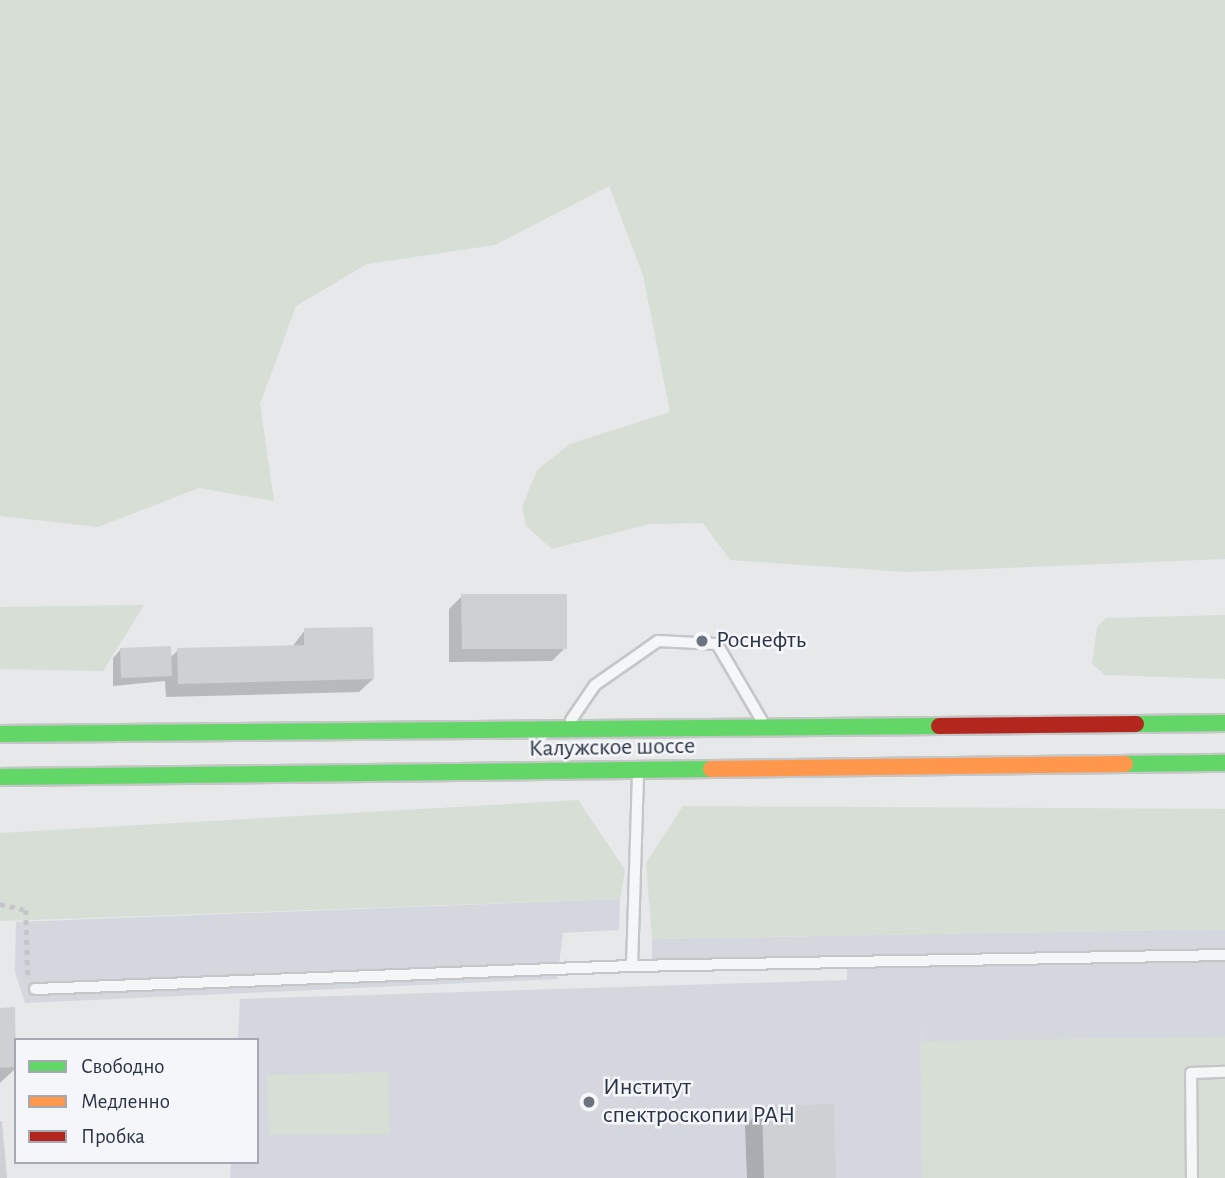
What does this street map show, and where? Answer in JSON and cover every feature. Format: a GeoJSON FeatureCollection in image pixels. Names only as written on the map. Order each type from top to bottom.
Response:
{"type":"FeatureCollection","features":[{"type":"Feature","properties":{"kind":"highway","name":"Калужское шоссе"},"geometry":{"type":"LineString","coordinates":[[0,734],[1225,723]]}},
{"type":"Feature","properties":{"kind":"highway","name":"Калужское шоссе"},"geometry":{"type":"LineString","coordinates":[[0,777],[1225,762]]}},
{"type":"Feature","properties":{"kind":"lane"},"geometry":{"type":"LineString","coordinates":[[565,729],[595,685],[658,641],[717,645],[766,729]]}},
{"type":"Feature","properties":{"kind":"lane"},"geometry":{"type":"LineString","coordinates":[[632,966],[637,769]]}},
{"type":"Feature","properties":{"kind":"lane"},"geometry":{"type":"LineString","coordinates":[[35,989],[632,966],[1225,956]]}},
{"type":"Feature","properties":{"kind":"lane"},"geometry":{"type":"LineString","coordinates":[[1192,1178],[1191,1073],[1225,1072]]}},
{"type":"Feature","properties":{"kind":"path"},"geometry":{"type":"LineString","coordinates":[[0,904],[26,911],[25,970],[35,989]]}},
{"type":"Feature","properties":{"kind":"shaded area"},"geometry":{"type":"Polygon","coordinates":[[[0,0],[1225,0],[1225,559],[907,572],[730,560],[703,523],[650,524],[552,549],[526,526],[522,507],[537,470],[570,444],[670,412],[643,275],[609,186],[495,245],[367,264],[296,306],[260,404],[274,501],[199,488],[98,527],[0,516],[0,0]]]}},
{"type":"Feature","properties":{"kind":"shaded area"},"geometry":{"type":"Polygon","coordinates":[[[144,605],[103,671],[0,669],[0,607],[144,605]]]}},
{"type":"Feature","properties":{"kind":"shaded area"},"geometry":{"type":"Polygon","coordinates":[[[1225,615],[1225,679],[1105,675],[1092,664],[1097,627],[1106,618],[1225,615]]]}},
{"type":"Feature","properties":{"kind":"shaded area"},"geometry":{"type":"Polygon","coordinates":[[[578,800],[625,870],[620,899],[0,921],[0,833],[578,800]]]}},
{"type":"Feature","properties":{"kind":"shaded area"},"geometry":{"type":"Polygon","coordinates":[[[683,806],[1225,809],[1225,929],[652,939],[646,863],[683,806]]]}},
{"type":"Feature","properties":{"kind":"shaded area"},"geometry":{"type":"Polygon","coordinates":[[[620,899],[619,930],[563,933],[557,979],[25,1003],[15,972],[16,922],[620,899]]]}},
{"type":"Feature","properties":{"kind":"shaded area","name":"Институт спектроскопии РАН"},"geometry":{"type":"Polygon","coordinates":[[[1225,929],[1225,1178],[924,1178],[922,1014],[922,1178],[230,1178],[231,1164],[259,1164],[259,1038],[238,1038],[240,999],[847,980],[847,964],[652,970],[652,939],[1225,929]]]}},
{"type":"Feature","properties":{"kind":"shaded area"},"geometry":{"type":"Polygon","coordinates":[[[1225,1037],[1225,1178],[922,1178],[920,1041],[1225,1037]]]}},
{"type":"Feature","properties":{"kind":"shaded area"},"geometry":{"type":"Polygon","coordinates":[[[388,1072],[390,1134],[269,1135],[266,1075],[388,1072]]]}},
{"type":"Feature","properties":{"kind":"building"},"geometry":{"type":"Polygon","coordinates":[[[461,594],[567,594],[567,649],[462,649],[461,594]]]}},
{"type":"Feature","properties":{"kind":"building"},"geometry":{"type":"Polygon","coordinates":[[[373,627],[374,679],[178,684],[177,648],[304,645],[304,628],[373,627]]]}},
{"type":"Feature","properties":{"kind":"building"},"geometry":{"type":"Polygon","coordinates":[[[171,646],[172,676],[121,678],[120,648],[171,646]]]}},
{"type":"Feature","properties":{"kind":"building"},"geometry":{"type":"Polygon","coordinates":[[[15,1007],[14,1067],[0,1068],[0,1008],[15,1007]]]}},
{"type":"Feature","properties":{"kind":"building"},"geometry":{"type":"Polygon","coordinates":[[[834,1104],[836,1178],[764,1178],[762,1106],[834,1104]]]}},
{"type":"Feature","properties":{"kind":"building"},"geometry":{"type":"Polygon","coordinates":[[[2,1121],[7,1178],[0,1178],[2,1121]]]}},
{"type":"Feature","properties":{"kind":"traffic: fast"},"geometry":{"type":"LineString","coordinates":[[1136,724],[1225,723]]}},
{"type":"Feature","properties":{"kind":"traffic: fast"},"geometry":{"type":"LineString","coordinates":[[0,734],[939,726]]}},
{"type":"Feature","properties":{"kind":"traffic: fast"},"geometry":{"type":"LineString","coordinates":[[1125,764],[1225,763]]}},
{"type":"Feature","properties":{"kind":"traffic: fast"},"geometry":{"type":"LineString","coordinates":[[0,777],[711,769]]}},
{"type":"Feature","properties":{"kind":"traffic: slow"},"geometry":{"type":"LineString","coordinates":[[711,769],[1125,764]]}},
{"type":"Feature","properties":{"kind":"traffic: jam"},"geometry":{"type":"LineString","coordinates":[[939,726],[1136,724]]}},
{"type":"Feature","properties":{"kind":"place","name":"Роснефть"},"geometry":{"type":"Point","coordinates":[702,641]}},
{"type":"Feature","properties":{"kind":"place","name":"Институт спектроскопии РАН"},"geometry":{"type":"Point","coordinates":[589,1102]}}]}
